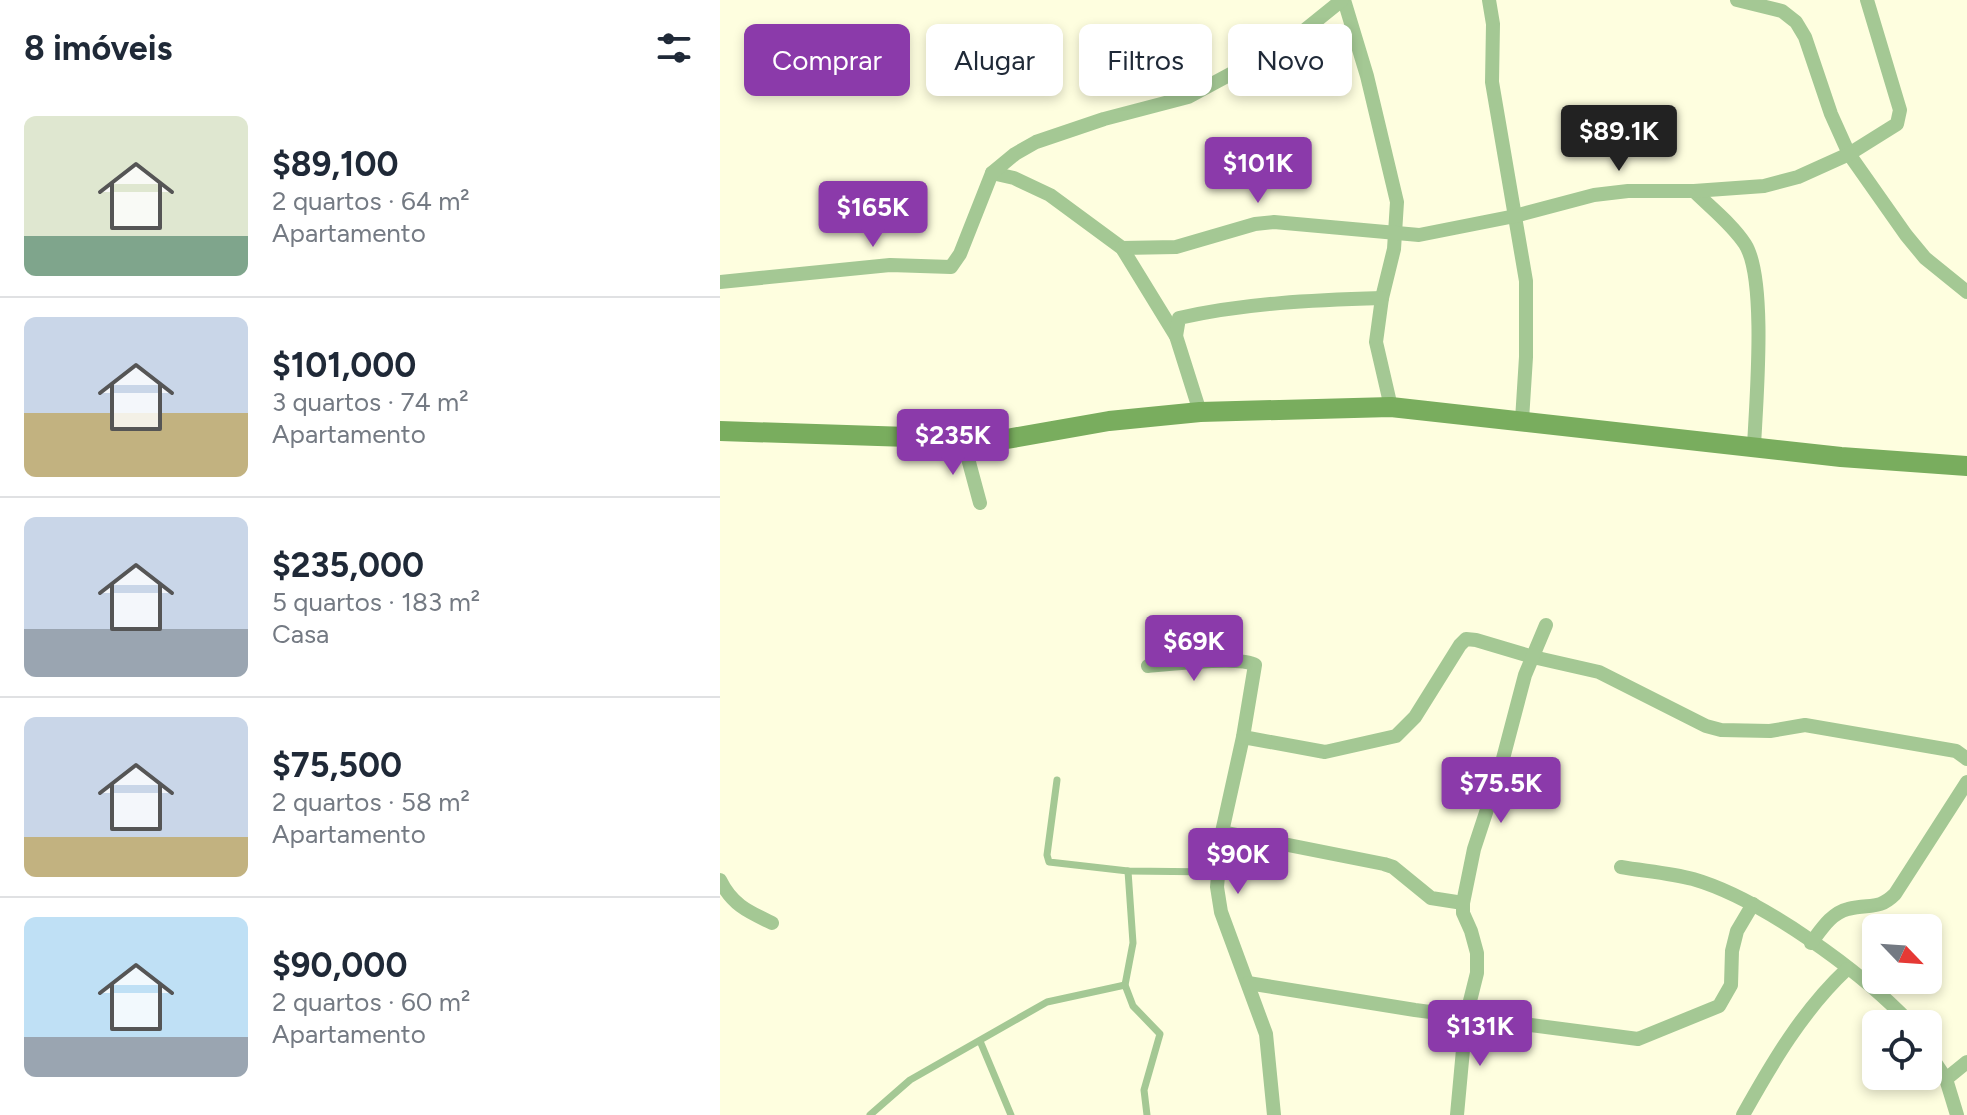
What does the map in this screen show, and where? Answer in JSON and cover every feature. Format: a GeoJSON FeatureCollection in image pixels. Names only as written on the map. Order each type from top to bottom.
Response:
{"type":"FeatureCollection","features":[{"type":"Feature","properties":{"kind":"street"},"geometry":{"type":"LineString","coordinates":[[720,282],[890,265],[951,267],[960,254],[992,173],[1005,161],[1036,142],[1104,119],[1188,97],[1290,42],[1343,0],[1367,76],[1397,202],[1394,249],[1382,298],[1376,342],[1391,407]]}},
{"type":"Feature","properties":{"kind":"street"},"geometry":{"type":"LineString","coordinates":[[1489,0],[1493,24],[1492,82],[1526,281],[1522,420]]}},
{"type":"Feature","properties":{"kind":"street"},"geometry":{"type":"LineString","coordinates":[[1737,0],[1782,11],[1796,22],[1805,37],[1831,114],[1849,154],[1925,258],[1967,292]]}},
{"type":"Feature","properties":{"kind":"street"},"geometry":{"type":"LineString","coordinates":[[1122,248],[1176,247],[1255,224],[1274,222],[1358,227],[1419,235],[1515,216],[1594,195],[1764,186],[1798,177],[1849,154],[1891,128],[1900,118],[1867,0]]}},
{"type":"Feature","properties":{"kind":"street"},"geometry":{"type":"LineString","coordinates":[[992,173],[1014,178],[1050,195],[1122,248],[1176,336],[1200,412]]}},
{"type":"Feature","properties":{"kind":"street"},"geometry":{"type":"LineString","coordinates":[[1694,191],[1747,246],[1754,265],[1758,297],[1754,446]]}},
{"type":"Feature","properties":{"kind":"street"},"geometry":{"type":"LineString","coordinates":[[1176,336],[1179,318],[1203,313],[1271,302],[1382,298]]}},
{"type":"Feature","properties":{"kind":"street"},"geometry":{"type":"LineString","coordinates":[[720,431],[1001,440],[1109,421],[1200,412],[1391,407],[1841,457],[1967,466]]}},
{"type":"Feature","properties":{"kind":"street"},"geometry":{"type":"LineString","coordinates":[[963,440],[980,503]]}},
{"type":"Feature","properties":{"kind":"street"},"geometry":{"type":"LineString","coordinates":[[1457,1115],[1466,1017],[1477,973],[1463,903],[1474,849],[1500,770],[1525,675],[1546,625]]}},
{"type":"Feature","properties":{"kind":"street"},"geometry":{"type":"LineString","coordinates":[[1243,737],[1325,752],[1396,736],[1415,717],[1466,639],[1599,672],[1638,694],[1721,730],[1770,731],[1805,725],[1956,751],[1967,759]]}},
{"type":"Feature","properties":{"kind":"street"},"geometry":{"type":"LineString","coordinates":[[1148,666],[1227,661],[1245,661],[1255,665],[1217,872],[1221,912],[1266,1034],[1274,1115]]}},
{"type":"Feature","properties":{"kind":"street"},"geometry":{"type":"LineString","coordinates":[[1811,943],[1837,913],[1849,908],[1878,906],[1895,894],[1967,782]]}},
{"type":"Feature","properties":{"kind":"street"},"geometry":{"type":"LineString","coordinates":[[1222,832],[1384,864],[1393,867],[1431,898],[1463,903]]}},
{"type":"Feature","properties":{"kind":"street"},"geometry":{"type":"LineString","coordinates":[[1621,867],[1693,879],[1753,904],[1847,969],[1896,1010]]}},
{"type":"Feature","properties":{"kind":"street"},"geometry":{"type":"LineString","coordinates":[[720,880],[740,908],[772,923]]}},
{"type":"Feature","properties":{"kind":"street"},"geometry":{"type":"LineString","coordinates":[[1248,983],[1466,1017],[1638,1039],[1719,1006],[1731,985],[1732,951],[1737,931],[1753,904]]}},
{"type":"Feature","properties":{"kind":"street"},"geometry":{"type":"LineString","coordinates":[[1743,1115],[1797,1025],[1847,969]]}},
{"type":"Feature","properties":{"kind":"street"},"geometry":{"type":"LineString","coordinates":[[1946,1079],[1967,1062]]}},
{"type":"Feature","properties":{"kind":"street"},"geometry":{"type":"LineString","coordinates":[[1942,1073],[1957,1115]]}},
{"type":"Feature","properties":{"kind":"lane"},"geometry":{"type":"LineString","coordinates":[[1057,780],[1047,855],[1049,862],[1128,871],[1217,872]]}},
{"type":"Feature","properties":{"kind":"lane"},"geometry":{"type":"LineString","coordinates":[[1128,871],[1133,943],[1125,985],[1133,1006],[1160,1034],[1144,1090],[1147,1115]]}},
{"type":"Feature","properties":{"kind":"lane"},"geometry":{"type":"LineString","coordinates":[[870,1115],[910,1080],[1047,1002],[1125,985]]}},
{"type":"Feature","properties":{"kind":"lane"},"geometry":{"type":"LineString","coordinates":[[980,1041],[1011,1115]]}}]}
